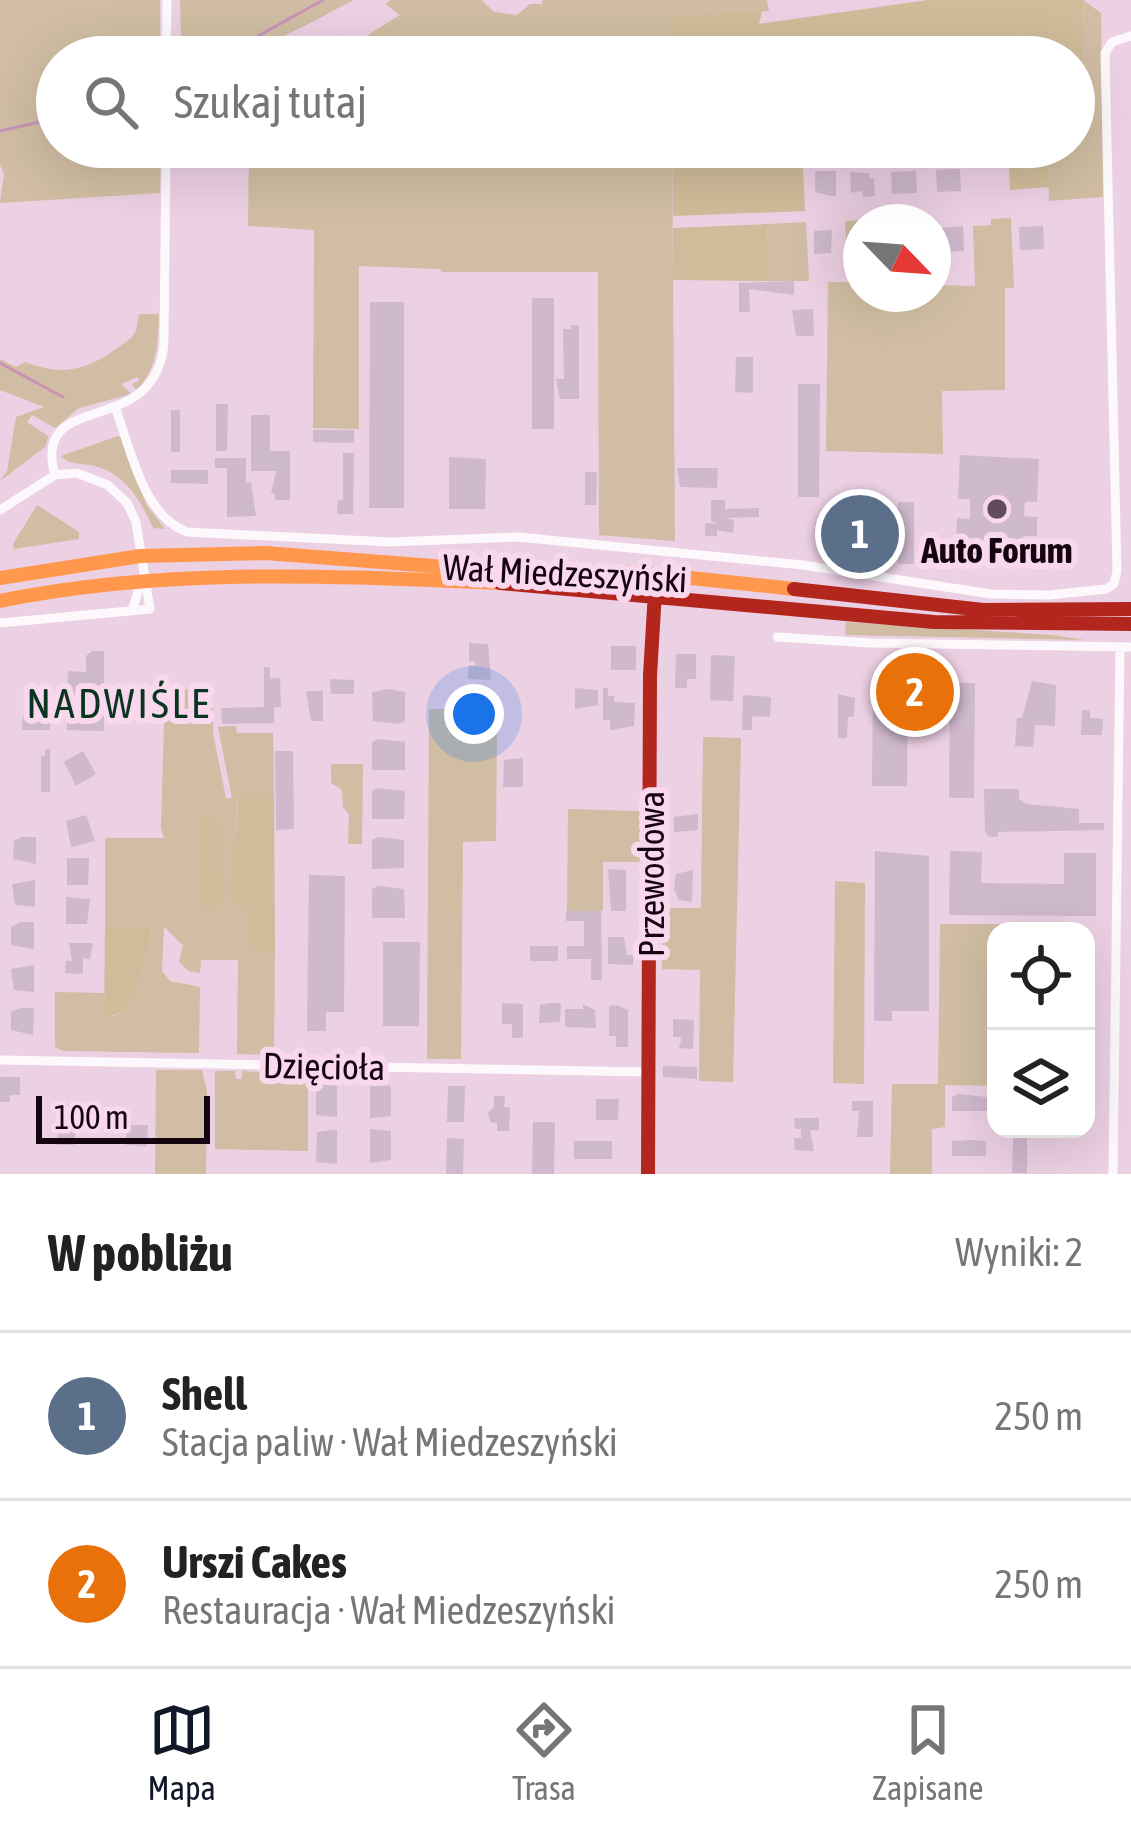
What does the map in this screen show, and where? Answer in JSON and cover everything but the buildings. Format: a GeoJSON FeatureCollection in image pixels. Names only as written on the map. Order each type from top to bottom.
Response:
{"type":"FeatureCollection","features":[{"type":"Feature","properties":{"kind":"main road","name":"Wał Miedzeszyński"},"geometry":{"type":"LineString","coordinates":[[0,578],[140,556],[311,555],[446,567],[657,575],[969,609],[1131,609]]}},
{"type":"Feature","properties":{"kind":"main road","name":"Wał Miedzeszyński"},"geometry":{"type":"LineString","coordinates":[[0,601],[142,578],[221,574],[574,587],[990,626],[1131,624]]}},
{"type":"Feature","properties":{"kind":"main road","name":"Przewodowa"},"geometry":{"type":"LineString","coordinates":[[648,1174],[650,675],[657,575]]}},
{"type":"Feature","properties":{"kind":"street"},"geometry":{"type":"LineString","coordinates":[[166,36],[167,0]]}},
{"type":"Feature","properties":{"kind":"street","name":"Wał Miedzeszyński"},"geometry":{"type":"LineString","coordinates":[[116,407],[156,511],[187,532],[390,542],[518,537],[803,565],[991,594],[1079,593],[1114,584],[1105,53],[1112,42],[1131,36]]}},
{"type":"Feature","properties":{"kind":"street"},"geometry":{"type":"LineString","coordinates":[[55,475],[53,449],[67,426],[87,413],[141,395],[152,385],[163,359],[166,168]]}},
{"type":"Feature","properties":{"kind":"street"},"geometry":{"type":"LineString","coordinates":[[0,510],[55,475],[77,473],[118,492],[136,522],[149,609],[0,623]]}},
{"type":"Feature","properties":{"kind":"street"},"geometry":{"type":"LineString","coordinates":[[132,611],[142,578]]}},
{"type":"Feature","properties":{"kind":"street"},"geometry":{"type":"LineString","coordinates":[[777,638],[1125,647],[1113,1174]]}},
{"type":"Feature","properties":{"kind":"street"},"geometry":{"type":"LineString","coordinates":[[1116,931],[1131,931]]}},
{"type":"Feature","properties":{"kind":"street","name":"Dzięcioła"},"geometry":{"type":"LineString","coordinates":[[0,1060],[649,1072]]}},
{"type":"Feature","properties":{"kind":"shaded area"},"geometry":{"type":"Polygon","coordinates":[[[0,0],[160,0],[160,36],[36,36],[36,168],[161,168],[160,193],[0,203],[4,174],[0,165],[0,0]]]}},
{"type":"Feature","properties":{"kind":"shaded area"},"geometry":{"type":"Polygon","coordinates":[[[180,0],[354,0],[283,36],[181,36],[180,0]]]}},
{"type":"Feature","properties":{"kind":"shaded area"},"geometry":{"type":"Polygon","coordinates":[[[391,0],[482,0],[494,12],[517,15],[542,0],[767,0],[769,11],[672,16],[672,36],[366,36],[400,15],[385,4],[391,0]]]}},
{"type":"Feature","properties":{"kind":"shaded area"},"geometry":{"type":"Polygon","coordinates":[[[928,0],[1083,0],[1084,36],[671,36],[671,16],[762,11],[759,24],[928,0]]]}},
{"type":"Feature","properties":{"kind":"shaded area"},"geometry":{"type":"Polygon","coordinates":[[[1083,0],[1101,13],[1103,197],[1049,201],[1048,168],[1095,168],[1095,36],[1084,36],[1083,0]]]}},
{"type":"Feature","properties":{"kind":"shaded area"},"geometry":{"type":"Polygon","coordinates":[[[249,168],[672,168],[675,541],[599,535],[598,272],[442,272],[359,266],[359,429],[313,428],[314,230],[248,226],[249,168]]]}},
{"type":"Feature","properties":{"kind":"shaded area"},"geometry":{"type":"Polygon","coordinates":[[[672,168],[803,168],[805,211],[673,216],[672,168]]]}},
{"type":"Feature","properties":{"kind":"shaded area"},"geometry":{"type":"Polygon","coordinates":[[[1009,168],[1048,168],[1049,187],[1010,190],[1009,168]]]}},
{"type":"Feature","properties":{"kind":"shaded area"},"geometry":{"type":"Polygon","coordinates":[[[1011,218],[1014,288],[1005,288],[1005,390],[942,391],[943,454],[826,451],[828,282],[843,282],[843,312],[951,312],[951,285],[975,286],[973,226],[991,225],[991,219],[1011,218]]]}},
{"type":"Feature","properties":{"kind":"shaded area"},"geometry":{"type":"Polygon","coordinates":[[[806,222],[809,281],[770,281],[767,224],[806,222]]]}},
{"type":"Feature","properties":{"kind":"shaded area"},"geometry":{"type":"Polygon","coordinates":[[[767,224],[770,281],[673,280],[673,228],[767,224]]]}},
{"type":"Feature","properties":{"kind":"shaded area"},"geometry":{"type":"Polygon","coordinates":[[[139,314],[159,314],[153,363],[137,390],[132,384],[138,377],[121,384],[131,394],[79,408],[55,428],[32,415],[27,422],[48,436],[46,446],[0,481],[7,471],[16,417],[44,407],[0,390],[0,359],[16,367],[25,362],[55,370],[81,367],[131,338],[139,314]]]}},
{"type":"Feature","properties":{"kind":"shaded area"},"geometry":{"type":"Polygon","coordinates":[[[118,436],[146,504],[165,529],[153,528],[136,497],[112,473],[61,456],[118,436]]]}},
{"type":"Feature","properties":{"kind":"shaded area"},"geometry":{"type":"Polygon","coordinates":[[[37,505],[79,532],[79,539],[14,549],[37,505]]]}},
{"type":"Feature","properties":{"kind":"shaded area"},"geometry":{"type":"Polygon","coordinates":[[[846,622],[1052,635],[1085,640],[845,635],[846,622]]]}},
{"type":"Feature","properties":{"kind":"shaded area"},"geometry":{"type":"Polygon","coordinates":[[[165,689],[203,690],[203,708],[213,708],[226,798],[232,798],[218,727],[236,726],[237,733],[273,733],[274,797],[238,799],[231,899],[249,915],[262,952],[275,952],[274,1055],[237,1054],[238,960],[201,960],[200,973],[189,971],[179,962],[183,945],[164,927],[162,971],[170,981],[200,987],[199,1053],[63,1051],[55,1047],[55,992],[104,993],[104,1018],[109,1017],[128,1005],[142,971],[152,927],[105,927],[105,838],[164,838],[165,689]]]}},
{"type":"Feature","properties":{"kind":"shaded area"},"geometry":{"type":"Polygon","coordinates":[[[429,709],[464,709],[464,730],[497,730],[496,841],[463,842],[461,1059],[427,1059],[429,709]]]}},
{"type":"Feature","properties":{"kind":"shaded area"},"geometry":{"type":"Polygon","coordinates":[[[703,737],[741,738],[733,1082],[699,1081],[700,970],[662,969],[662,908],[701,908],[703,737]]]}},
{"type":"Feature","properties":{"kind":"shaded area"},"geometry":{"type":"Polygon","coordinates":[[[331,764],[363,764],[362,844],[348,844],[349,814],[343,807],[342,790],[331,783],[331,764]]]}},
{"type":"Feature","properties":{"kind":"shaded area"},"geometry":{"type":"Polygon","coordinates":[[[274,797],[275,952],[262,953],[250,944],[246,912],[230,899],[231,873],[238,798],[274,797]]]}},
{"type":"Feature","properties":{"kind":"shaded area"},"geometry":{"type":"Polygon","coordinates":[[[568,809],[640,811],[640,862],[603,862],[603,911],[567,911],[568,809]]]}},
{"type":"Feature","properties":{"kind":"shaded area"},"geometry":{"type":"Polygon","coordinates":[[[202,813],[221,824],[223,900],[218,907],[201,907],[202,813]]]}},
{"type":"Feature","properties":{"kind":"shaded area"},"geometry":{"type":"Polygon","coordinates":[[[835,881],[865,883],[864,1084],[833,1083],[835,881]]]}},
{"type":"Feature","properties":{"kind":"shaded area"},"geometry":{"type":"Polygon","coordinates":[[[940,924],[987,924],[987,1086],[945,1085],[945,1127],[932,1129],[932,1174],[890,1174],[892,1084],[938,1084],[940,924]]]}},
{"type":"Feature","properties":{"kind":"shaded area"},"geometry":{"type":"Polygon","coordinates":[[[105,927],[152,927],[128,1005],[104,1019],[105,927]]]}},
{"type":"Feature","properties":{"kind":"shaded area"},"geometry":{"type":"Polygon","coordinates":[[[156,1070],[202,1070],[207,1092],[206,1174],[155,1174],[156,1070]]]}},
{"type":"Feature","properties":{"kind":"shaded area"},"geometry":{"type":"Polygon","coordinates":[[[215,1071],[235,1071],[236,1079],[242,1079],[242,1071],[263,1072],[267,1080],[275,1081],[279,1072],[308,1073],[308,1151],[215,1149],[215,1071]]]}},
{"type":"Feature","properties":{"kind":"waterway"},"geometry":{"type":"LineString","coordinates":[[258,36],[323,0]]}},
{"type":"Feature","properties":{"kind":"waterway"},"geometry":{"type":"LineString","coordinates":[[0,131],[36,123]]}},
{"type":"Feature","properties":{"kind":"waterway"},"geometry":{"type":"LineString","coordinates":[[0,363],[63,397]]}},
{"type":"Feature","properties":{"kind":"traffic: slow"},"geometry":{"type":"LineString","coordinates":[[0,578],[140,556],[265,553],[446,567],[635,572],[794,589]]}},
{"type":"Feature","properties":{"kind":"traffic: slow"},"geometry":{"type":"LineString","coordinates":[[0,601],[62,590],[187,579],[500,583]]}},
{"type":"Feature","properties":{"kind":"traffic: jam"},"geometry":{"type":"LineString","coordinates":[[500,583],[934,622],[1131,624]]}},
{"type":"Feature","properties":{"kind":"traffic: jam"},"geometry":{"type":"LineString","coordinates":[[794,589],[983,610],[1131,609]]}},
{"type":"Feature","properties":{"kind":"traffic: jam"},"geometry":{"type":"LineString","coordinates":[[648,1174],[650,675],[655,592]]}},
{"type":"Feature","properties":{"kind":"place","name":"Auto Forum"},"geometry":{"type":"Point","coordinates":[997,509]}},
{"type":"Feature","properties":{"kind":"place","name":"Shell"},"geometry":{"type":"Point","coordinates":[860,534]}},
{"type":"Feature","properties":{"kind":"place","name":"Urszi Cakes"},"geometry":{"type":"Point","coordinates":[915,692]}},
{"type":"Feature","properties":{"kind":"district","name":"NADWIŚLE"},"geometry":{"type":"Point","coordinates":[119,703]}}]}
